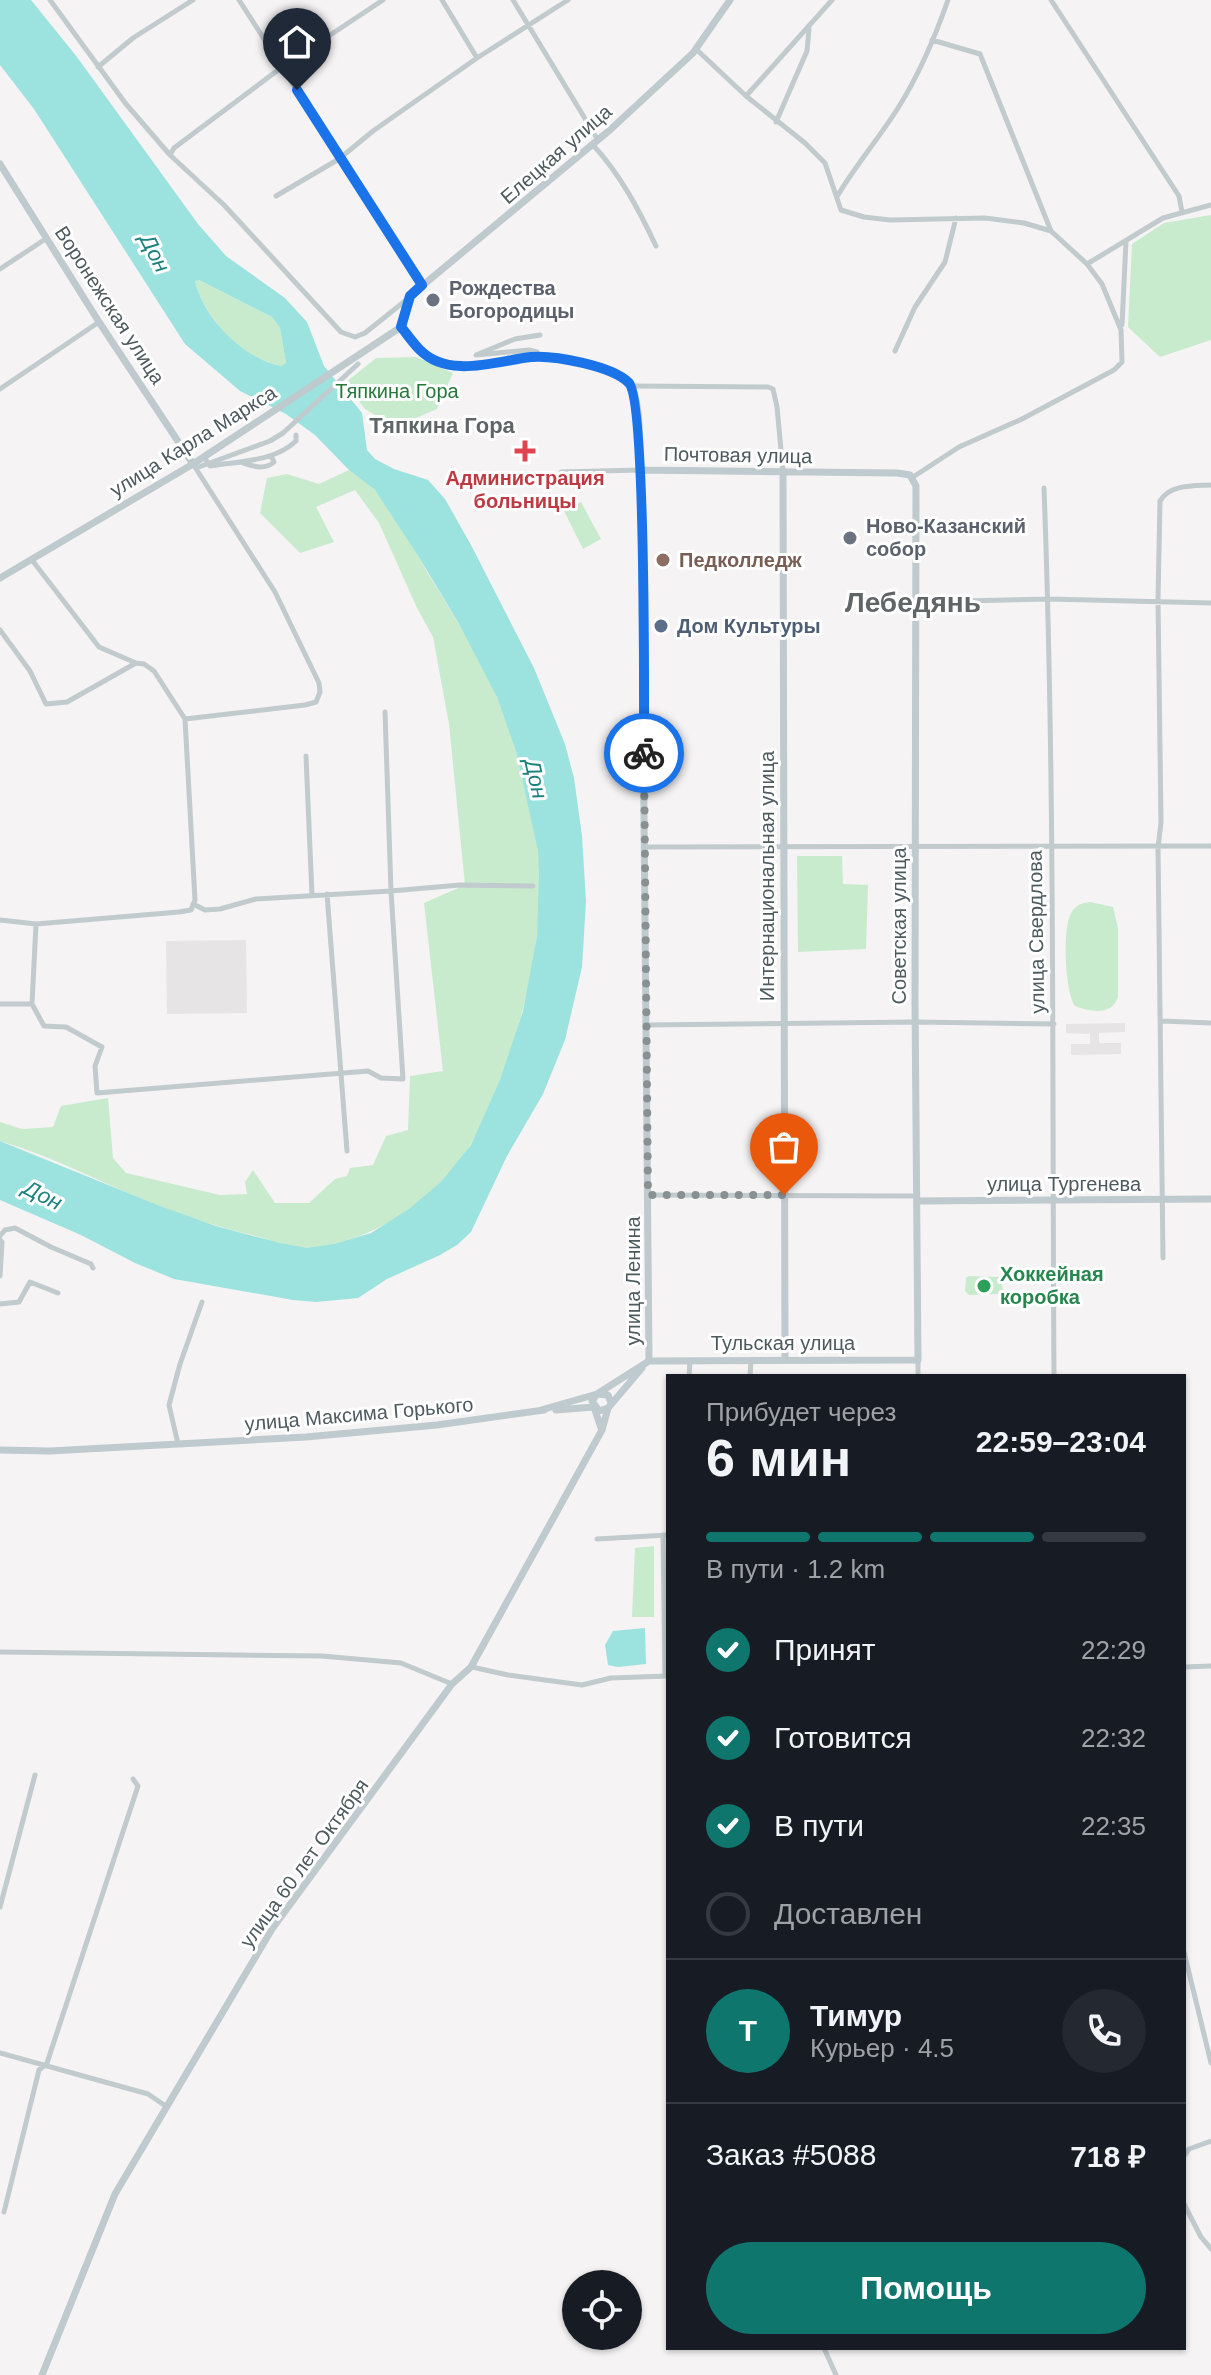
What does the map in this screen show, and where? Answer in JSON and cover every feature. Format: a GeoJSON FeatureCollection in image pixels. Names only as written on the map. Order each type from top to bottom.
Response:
{"type":"FeatureCollection","features":[{"type":"Feature","properties":{"kind":"main road","name":"Елецкая улица"},"geometry":{"type":"LineString","coordinates":[[410,296],[595,142],[696,49],[730,0]]}},
{"type":"Feature","properties":{"kind":"main road","name":"Воронежская улица"},"geometry":{"type":"LineString","coordinates":[[0,164],[194,466]]}},
{"type":"Feature","properties":{"kind":"main road"},"geometry":{"type":"LineString","coordinates":[[410,296],[401,327],[431,358],[458,367],[537,357],[601,368],[632,386]]}},
{"type":"Feature","properties":{"kind":"main road","name":"улица Карла Маркса"},"geometry":{"type":"LineString","coordinates":[[0,578],[205,460],[257,421],[356,360],[401,327]]}},
{"type":"Feature","properties":{"kind":"main road","name":"улица Ленина"},"geometry":{"type":"LineString","coordinates":[[632,386],[640,470],[649,1361]]}},
{"type":"Feature","properties":{"kind":"main road","name":"Почтовая улица"},"geometry":{"type":"LineString","coordinates":[[640,470],[897,473],[913,477]]}},
{"type":"Feature","properties":{"kind":"main road","name":"Интернациональная улица"},"geometry":{"type":"LineString","coordinates":[[783,471],[785,1359]]}},
{"type":"Feature","properties":{"kind":"main road","name":"Советская улица"},"geometry":{"type":"LineString","coordinates":[[913,477],[916,493],[914,849],[918,1360]]}},
{"type":"Feature","properties":{"kind":"main road","name":"улица Тургенева"},"geometry":{"type":"LineString","coordinates":[[917,1199],[1211,1199]]}},
{"type":"Feature","properties":{"kind":"main road","name":"Тульская улица"},"geometry":{"type":"LineString","coordinates":[[597,1394],[649,1361],[918,1360]]}},
{"type":"Feature","properties":{"kind":"main road"},"geometry":{"type":"LineString","coordinates":[[594,1407],[601,1411],[610,1406],[649,1361]]}},
{"type":"Feature","properties":{"kind":"main road"},"geometry":{"type":"LineString","coordinates":[[602,1430],[593,1399],[597,1394],[607,1394],[610,1406]]}},
{"type":"Feature","properties":{"kind":"main road","name":"улица Максима Горького"},"geometry":{"type":"LineString","coordinates":[[541,1410],[597,1394]]}},
{"type":"Feature","properties":{"kind":"main road","name":"улица 60 лет Октября"},"geometry":{"type":"LineString","coordinates":[[42,2375],[115,2194],[272,1929],[452,1684],[471,1667],[602,1430],[610,1406]]}},
{"type":"Feature","properties":{"kind":"main road","name":"улица Максима Горького"},"geometry":{"type":"LineString","coordinates":[[0,1450],[50,1451],[178,1445],[363,1432],[541,1410],[594,1407]]}},
{"type":"Feature","properties":{"kind":"street"},"geometry":{"type":"LineString","coordinates":[[50,0],[98,67],[170,155],[224,205],[341,332],[355,337],[365,333],[410,296]]}},
{"type":"Feature","properties":{"kind":"street"},"geometry":{"type":"LineString","coordinates":[[98,67],[133,38],[193,0]]}},
{"type":"Feature","properties":{"kind":"street"},"geometry":{"type":"LineString","coordinates":[[239,0],[422,285]]}},
{"type":"Feature","properties":{"kind":"street"},"geometry":{"type":"LineString","coordinates":[[170,155],[174,148],[282,67],[383,0]]}},
{"type":"Feature","properties":{"kind":"street"},"geometry":{"type":"LineString","coordinates":[[442,0],[477,58]]}},
{"type":"Feature","properties":{"kind":"street"},"geometry":{"type":"LineString","coordinates":[[513,0],[633,201],[656,246]]}},
{"type":"Feature","properties":{"kind":"street"},"geometry":{"type":"LineString","coordinates":[[276,196],[339,159],[373,131],[477,58],[568,0]]}},
{"type":"Feature","properties":{"kind":"street"},"geometry":{"type":"LineString","coordinates":[[746,96],[832,0]]}},
{"type":"Feature","properties":{"kind":"street"},"geometry":{"type":"LineString","coordinates":[[837,196],[861,157],[898,108],[948,0]]}},
{"type":"Feature","properties":{"kind":"street"},"geometry":{"type":"LineString","coordinates":[[1051,0],[1179,196],[1182,212]]}},
{"type":"Feature","properties":{"kind":"street"},"geometry":{"type":"LineString","coordinates":[[776,122],[807,51],[809,26]]}},
{"type":"Feature","properties":{"kind":"street"},"geometry":{"type":"LineString","coordinates":[[932,40],[980,54],[1051,231],[1087,264],[1102,284],[1121,330]]}},
{"type":"Feature","properties":{"kind":"street"},"geometry":{"type":"LineString","coordinates":[[696,49],[825,163],[841,210],[890,220],[956,218],[1024,223],[1051,231]]}},
{"type":"Feature","properties":{"kind":"street"},"geometry":{"type":"LineString","coordinates":[[1087,264],[1163,218],[1211,205]]}},
{"type":"Feature","properties":{"kind":"street"},"geometry":{"type":"LineString","coordinates":[[895,351],[915,307],[945,262],[956,218]]}},
{"type":"Feature","properties":{"kind":"street"},"geometry":{"type":"LineString","coordinates":[[0,269],[48,237]]}},
{"type":"Feature","properties":{"kind":"street"},"geometry":{"type":"LineString","coordinates":[[913,477],[959,447],[1022,419],[1114,370],[1122,362],[1126,241]]}},
{"type":"Feature","properties":{"kind":"street"},"geometry":{"type":"LineString","coordinates":[[0,389],[99,322]]}},
{"type":"Feature","properties":{"kind":"street"},"geometry":{"type":"LineString","coordinates":[[537,357],[537,352],[529,350],[476,355],[515,339],[540,335]]}},
{"type":"Feature","properties":{"kind":"street","name":"улица Карла Маркса"},"geometry":{"type":"LineString","coordinates":[[205,460],[270,441],[283,433],[356,360]]}},
{"type":"Feature","properties":{"kind":"street","name":"Интернациональная улица"},"geometry":{"type":"LineString","coordinates":[[632,386],[768,387],[775,394],[783,471]]}},
{"type":"Feature","properties":{"kind":"street"},"geometry":{"type":"LineString","coordinates":[[205,460],[210,466],[271,456],[289,448],[296,441],[296,435]]}},
{"type":"Feature","properties":{"kind":"street"},"geometry":{"type":"LineString","coordinates":[[185,719],[305,705],[316,702],[320,692],[319,683],[275,592],[194,466]]}},
{"type":"Feature","properties":{"kind":"street","name":"Почтовая улица"},"geometry":{"type":"LineString","coordinates":[[561,472],[640,470]]}},
{"type":"Feature","properties":{"kind":"street"},"geometry":{"type":"LineString","coordinates":[[1163,1258],[1158,847],[1161,823],[1160,501],[1164,495],[1185,486],[1211,485]]}},
{"type":"Feature","properties":{"kind":"street","name":"улица Свердлова"},"geometry":{"type":"LineString","coordinates":[[1044,488],[1054,1024],[1051,1200],[1054,1374]]}},
{"type":"Feature","properties":{"kind":"street"},"geometry":{"type":"LineString","coordinates":[[0,920],[36,924],[179,912],[191,910],[193,904],[185,719],[154,671],[144,664],[99,647],[32,560]]}},
{"type":"Feature","properties":{"kind":"street"},"geometry":{"type":"LineString","coordinates":[[916,602],[1048,599],[1211,603]]}},
{"type":"Feature","properties":{"kind":"street"},"geometry":{"type":"LineString","coordinates":[[0,630],[30,671],[46,704],[67,702],[136,663]]}},
{"type":"Feature","properties":{"kind":"street"},"geometry":{"type":"LineString","coordinates":[[36,924],[32,1004],[44,1026],[66,1027],[102,1047],[95,1066],[97,1093],[368,1071],[381,1078],[403,1079],[391,891],[385,712]]}},
{"type":"Feature","properties":{"kind":"street"},"geometry":{"type":"LineString","coordinates":[[306,756],[312,895]]}},
{"type":"Feature","properties":{"kind":"street"},"geometry":{"type":"LineString","coordinates":[[645,847],[914,849],[1211,846]]}},
{"type":"Feature","properties":{"kind":"street"},"geometry":{"type":"LineString","coordinates":[[193,904],[205,910],[256,899],[460,885],[533,886]]}},
{"type":"Feature","properties":{"kind":"street"},"geometry":{"type":"LineString","coordinates":[[327,894],[347,1151]]}},
{"type":"Feature","properties":{"kind":"street"},"geometry":{"type":"LineString","coordinates":[[0,1004],[32,1004]]}},
{"type":"Feature","properties":{"kind":"street"},"geometry":{"type":"LineString","coordinates":[[1162,1021],[1211,1023]]}},
{"type":"Feature","properties":{"kind":"street"},"geometry":{"type":"LineString","coordinates":[[646,1025],[1054,1024]]}},
{"type":"Feature","properties":{"kind":"street","name":"улица Тургенева"},"geometry":{"type":"LineString","coordinates":[[648,1195],[917,1199]]}},
{"type":"Feature","properties":{"kind":"street"},"geometry":{"type":"LineString","coordinates":[[0,1276],[0,1238],[5,1230],[15,1228],[91,1264],[93,1268]]}},
{"type":"Feature","properties":{"kind":"street"},"geometry":{"type":"LineString","coordinates":[[0,1304],[19,1302],[30,1282],[58,1293]]}},
{"type":"Feature","properties":{"kind":"street"},"geometry":{"type":"LineString","coordinates":[[178,1445],[169,1405],[202,1302]]}},
{"type":"Feature","properties":{"kind":"street"},"geometry":{"type":"LineString","coordinates":[[689,1374],[690,1359]]}},
{"type":"Feature","properties":{"kind":"street"},"geometry":{"type":"LineString","coordinates":[[750,1374],[751,1359]]}},
{"type":"Feature","properties":{"kind":"street","name":"Советская улица"},"geometry":{"type":"LineString","coordinates":[[918,1360],[918,1374]]}},
{"type":"Feature","properties":{"kind":"street"},"geometry":{"type":"LineString","coordinates":[[597,1539],[666,1535]]}},
{"type":"Feature","properties":{"kind":"street"},"geometry":{"type":"LineString","coordinates":[[0,1652],[322,1656],[401,1663],[452,1684]]}},
{"type":"Feature","properties":{"kind":"street"},"geometry":{"type":"LineString","coordinates":[[1186,1667],[1211,1666]]}},
{"type":"Feature","properties":{"kind":"street"},"geometry":{"type":"LineString","coordinates":[[471,1667],[582,1685],[611,1678],[666,1676]]}},
{"type":"Feature","properties":{"kind":"street"},"geometry":{"type":"LineString","coordinates":[[0,1907],[35,1775]]}},
{"type":"Feature","properties":{"kind":"street"},"geometry":{"type":"LineString","coordinates":[[4,2212],[39,2070],[47,2063],[70,1999],[138,1786],[133,1779]]}},
{"type":"Feature","properties":{"kind":"street"},"geometry":{"type":"LineString","coordinates":[[1186,1960],[1211,2063]]}},
{"type":"Feature","properties":{"kind":"street"},"geometry":{"type":"LineString","coordinates":[[0,2053],[148,2094],[167,2107]]}},
{"type":"Feature","properties":{"kind":"street"},"geometry":{"type":"LineString","coordinates":[[1186,2153],[1189,2149],[1211,2141]]}},
{"type":"Feature","properties":{"kind":"street"},"geometry":{"type":"LineString","coordinates":[[1186,2208],[1211,2249]]}},
{"type":"Feature","properties":{"kind":"street"},"geometry":{"type":"LineString","coordinates":[[825,2350],[836,2375]]}},
{"type":"Feature","properties":{"kind":"shaded area"},"geometry":{"type":"Polygon","coordinates":[[[246,940],[247,1013],[167,1014],[166,941],[246,940]]]}},
{"type":"Feature","properties":{"kind":"shaded area"},"geometry":{"type":"Polygon","coordinates":[[[1125,1023],[1125,1032],[1099,1033],[1099,1043],[1121,1043],[1121,1054],[1071,1055],[1071,1044],[1090,1044],[1090,1034],[1066,1033],[1066,1024],[1125,1023]]]}},
{"type":"Feature","properties":{"kind":"green space"},"geometry":{"type":"Polygon","coordinates":[[[1211,215],[1211,340],[1160,357],[1128,327],[1132,244],[1164,223],[1211,215]]]}},
{"type":"Feature","properties":{"kind":"green space"},"geometry":{"type":"Polygon","coordinates":[[[199,280],[272,317],[280,328],[286,363],[281,366],[267,362],[239,346],[227,335],[207,309],[195,281],[199,280]]]}},
{"type":"Feature","properties":{"kind":"green space","name":"Тяпкина Гора"},"geometry":{"type":"Polygon","coordinates":[[[416,357],[453,373],[437,409],[395,427],[365,409],[345,383],[376,358],[416,357]]]}},
{"type":"Feature","properties":{"kind":"green space"},"geometry":{"type":"Polygon","coordinates":[[[349,470],[374,489],[396,518],[474,650],[497,697],[516,752],[535,831],[540,884],[538,921],[525,1001],[514,1041],[486,1114],[458,1164],[423,1199],[381,1227],[335,1244],[304,1248],[183,1215],[0,1141],[0,1122],[22,1129],[53,1127],[61,1106],[108,1098],[113,1158],[126,1173],[220,1195],[247,1194],[245,1182],[253,1170],[275,1203],[309,1203],[335,1179],[347,1176],[350,1168],[373,1165],[386,1136],[408,1130],[410,1076],[443,1071],[424,903],[465,885],[449,724],[433,637],[379,523],[355,490],[316,507],[334,542],[300,553],[260,513],[267,478],[287,474],[319,484],[349,470]]]}},
{"type":"Feature","properties":{"kind":"green space"},"geometry":{"type":"Polygon","coordinates":[[[581,502],[601,539],[583,549],[564,511],[581,502]]]}},
{"type":"Feature","properties":{"kind":"green space"},"geometry":{"type":"Polygon","coordinates":[[[797,856],[842,856],[843,884],[868,885],[866,949],[798,952],[797,856]]]}},
{"type":"Feature","properties":{"kind":"green space"},"geometry":{"type":"Polygon","coordinates":[[[1090,902],[1113,907],[1118,928],[1118,997],[1111,1007],[1100,1011],[1075,1006],[1067,973],[1069,918],[1077,906],[1090,902]]]}},
{"type":"Feature","properties":{"kind":"green space","name":"Хоккейная коробка"},"geometry":{"type":"Polygon","coordinates":[[[969,1276],[1001,1277],[1003,1291],[999,1294],[969,1295],[965,1291],[969,1276]]]}},
{"type":"Feature","properties":{"kind":"green space"},"geometry":{"type":"Polygon","coordinates":[[[654,1546],[654,1617],[632,1617],[635,1548],[654,1546]]]}},
{"type":"Feature","properties":{"kind":"water","name":"Дон"},"geometry":{"type":"Polygon","coordinates":[[[0,0],[31,0],[77,57],[198,224],[226,256],[285,298],[307,322],[324,366],[362,413],[367,450],[375,459],[394,469],[428,480],[445,499],[534,668],[565,744],[574,778],[582,836],[586,901],[582,967],[565,1040],[543,1094],[507,1156],[471,1232],[440,1255],[387,1279],[358,1298],[316,1302],[293,1300],[174,1279],[0,1200],[0,1141],[160,1206],[216,1226],[280,1243],[307,1248],[371,1233],[409,1209],[441,1182],[471,1145],[500,1080],[523,1011],[537,936],[539,874],[538,851],[516,751],[497,697],[458,622],[375,490],[349,470],[315,435],[286,414],[240,391],[185,344],[34,109],[0,65],[0,0]],[[199,280],[195,281],[207,309],[227,335],[253,355],[281,366],[286,363],[280,328],[272,317],[199,280]]]}},
{"type":"Feature","properties":{"kind":"water"},"geometry":{"type":"Polygon","coordinates":[[[645,1628],[646,1664],[608,1665],[605,1645],[613,1631],[645,1628]]]}},
{"type":"Feature","properties":{"kind":"way so far"},"geometry":{"type":"LineString","coordinates":[[644,753],[648,1195],[784,1195]]}},
{"type":"Feature","properties":{"kind":"place","name":"Рождества Богородицы"},"geometry":{"type":"Point","coordinates":[433,300]}},
{"type":"Feature","properties":{"kind":"place","name":"Администрация больницы"},"geometry":{"type":"Point","coordinates":[525,451]}},
{"type":"Feature","properties":{"kind":"place","name":"Ново-Казанский собор"},"geometry":{"type":"Point","coordinates":[850,538]}},
{"type":"Feature","properties":{"kind":"place","name":"Педколледж"},"geometry":{"type":"Point","coordinates":[663,560]}},
{"type":"Feature","properties":{"kind":"place","name":"Дом Культуры"},"geometry":{"type":"Point","coordinates":[661,626]}},
{"type":"Feature","properties":{"kind":"place","name":"Хоккейная коробка"},"geometry":{"type":"Point","coordinates":[984,1286]}},
{"type":"Feature","properties":{"kind":"district","name":"Тяпкина Гора"},"geometry":{"type":"Point","coordinates":[442,425]}},
{"type":"Feature","properties":{"kind":"district","name":"Лебедянь"},"geometry":{"type":"Point","coordinates":[913,602]}},
{"type":"Feature","properties":{"kind":"route"},"geometry":{"type":"LineString","coordinates":[[297,90],[422,285],[410,296],[401,327],[421,351],[431,358],[458,367],[537,357],[556,359],[601,368],[632,386],[641,486],[644,753]]}}]}
